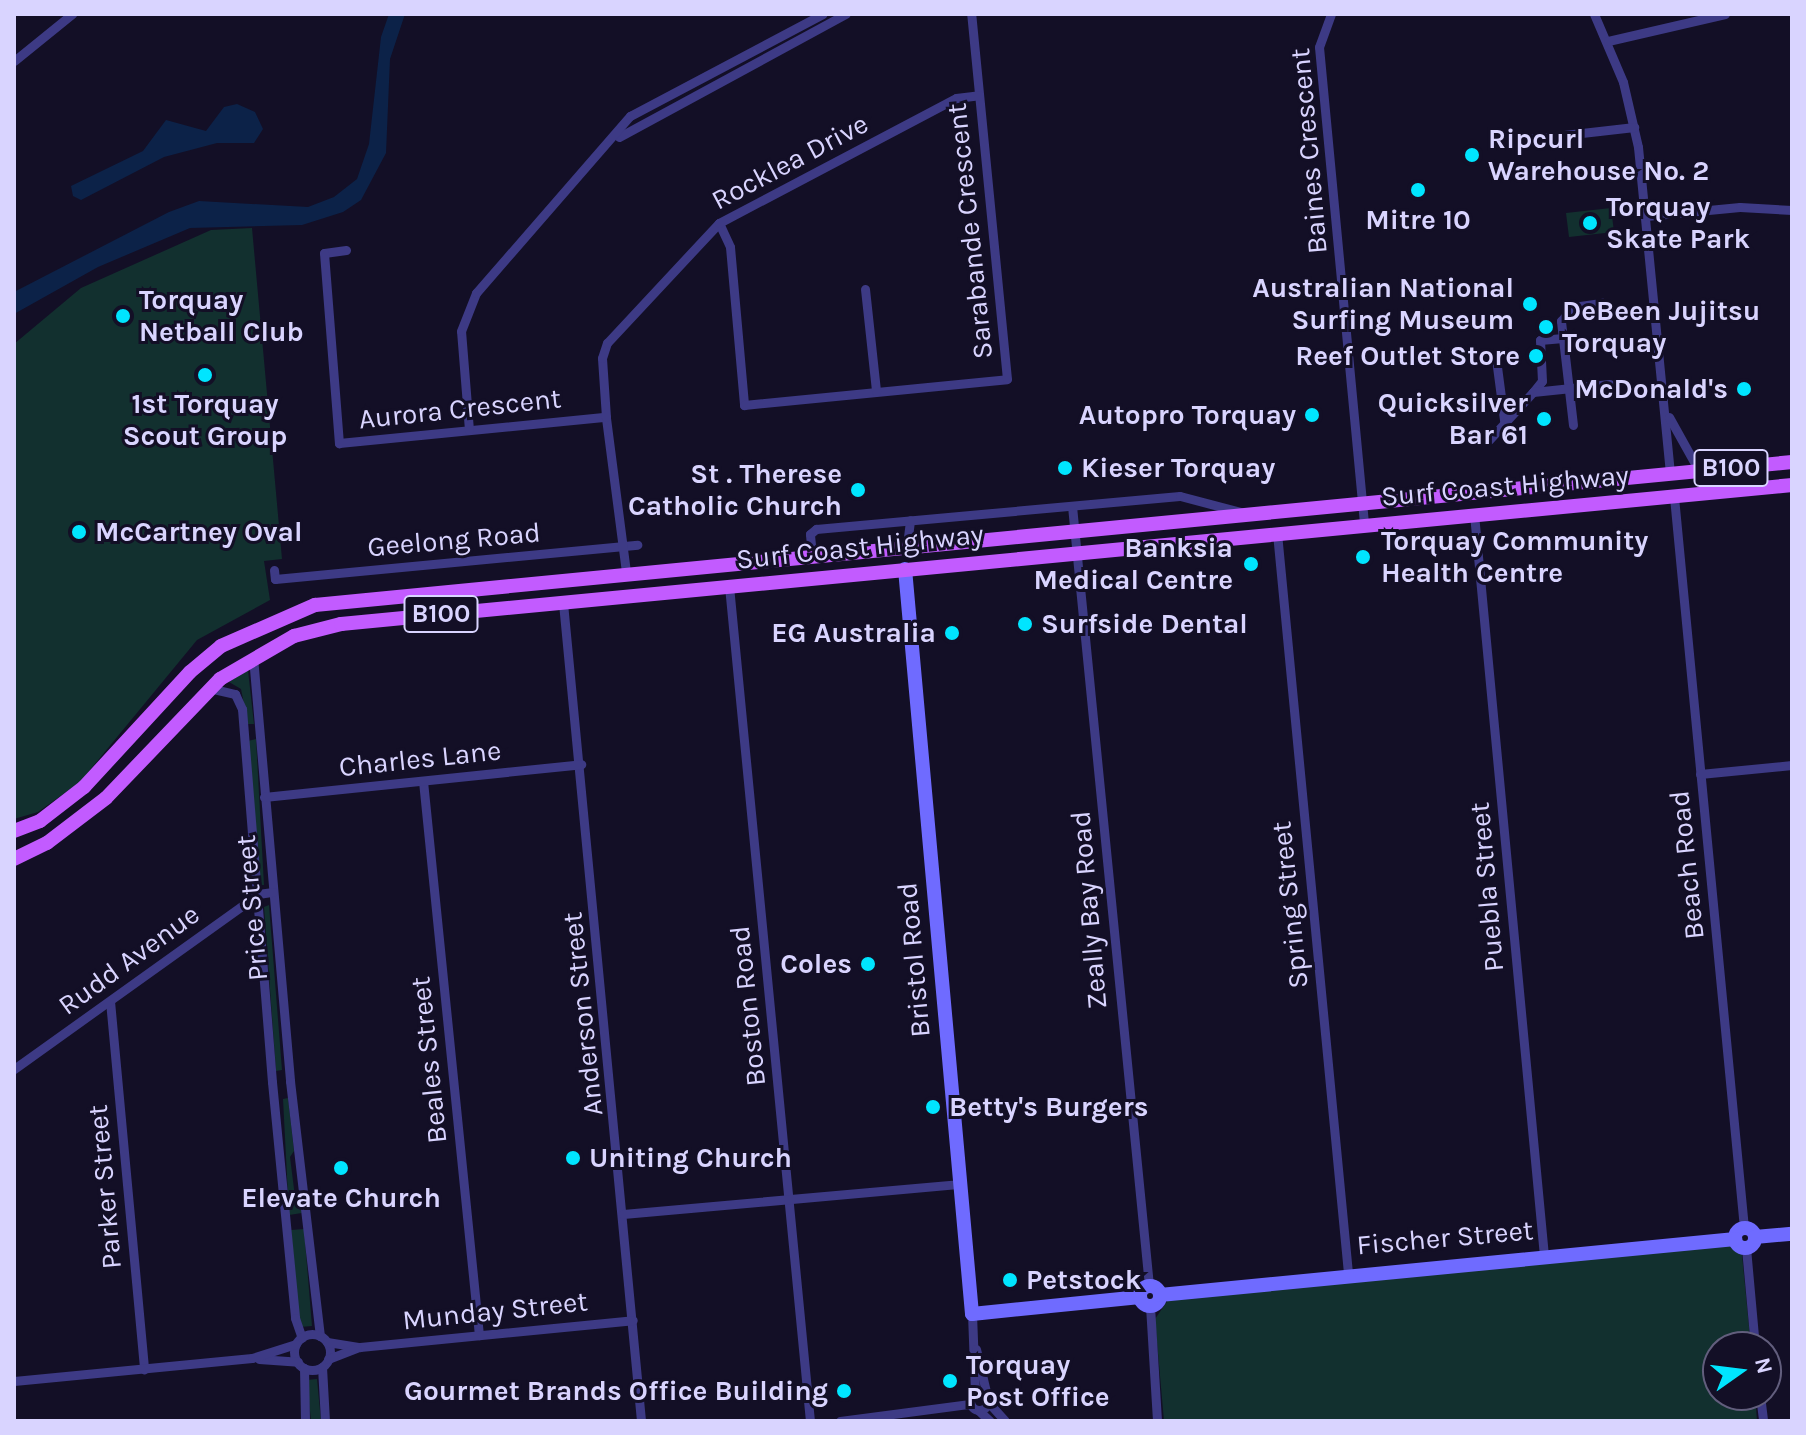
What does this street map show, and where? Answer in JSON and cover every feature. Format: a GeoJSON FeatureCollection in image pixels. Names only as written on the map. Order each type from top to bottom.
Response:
{"type":"FeatureCollection","features":[{"type":"Feature","properties":{"kind":"main road","name":"Surf Coast Highway"},"geometry":{"type":"LineString","coordinates":[[14,831],[40,821],[76,795],[192,670],[240,634],[283,615],[346,600],[1792,462]]}},
{"type":"Feature","properties":{"kind":"main road"},"geometry":{"type":"LineString","coordinates":[[1670,474],[1674,497]]}},
{"type":"Feature","properties":{"kind":"main road","name":"Surf Coast Highway"},"geometry":{"type":"LineString","coordinates":[[14,859],[47,843],[106,798],[209,688],[253,657],[294,636],[341,624],[1792,485]]}},
{"type":"Feature","properties":{"kind":"main road"},"geometry":{"type":"LineString","coordinates":[[905,569],[907,545]]}},
{"type":"Feature","properties":{"kind":"main road"},"geometry":{"type":"LineString","coordinates":[[626,572],[631,596]]}},
{"type":"Feature","properties":{"kind":"main road"},"geometry":{"type":"LineString","coordinates":[[560,579],[563,603]]}},
{"type":"Feature","properties":{"kind":"street"},"geometry":{"type":"LineString","coordinates":[[14,61],[72,14]]}},
{"type":"Feature","properties":{"kind":"street"},"geometry":{"type":"LineString","coordinates":[[469,430],[460,343],[469,306],[637,111],[823,14]]}},
{"type":"Feature","properties":{"kind":"street"},"geometry":{"type":"LineString","coordinates":[[596,158],[634,125],[846,14]]}},
{"type":"Feature","properties":{"kind":"street","name":"Sarabande Crescent"},"geometry":{"type":"LineString","coordinates":[[719,223],[730,247],[744,405],[1007,379],[971,14]]}},
{"type":"Feature","properties":{"kind":"street","name":"Baines Crescent"},"geometry":{"type":"LineString","coordinates":[[1331,14],[1319,47],[1364,525]]}},
{"type":"Feature","properties":{"kind":"street"},"geometry":{"type":"LineString","coordinates":[[1594,14],[1608,41],[1634,127],[1646,216],[1670,474]]}},
{"type":"Feature","properties":{"kind":"street"},"geometry":{"type":"LineString","coordinates":[[1608,41],[1725,14]]}},
{"type":"Feature","properties":{"kind":"street","name":"Rocklea Drive"},"geometry":{"type":"LineString","coordinates":[[626,572],[606,417],[602,358],[607,343],[719,223],[956,98],[979,95]]}},
{"type":"Feature","properties":{"kind":"street"},"geometry":{"type":"LineString","coordinates":[[1529,139],[1634,127]]}},
{"type":"Feature","properties":{"kind":"street"},"geometry":{"type":"LineString","coordinates":[[1646,216],[1749,207],[1792,210]]}},
{"type":"Feature","properties":{"kind":"street","name":"Aurora Crescent"},"geometry":{"type":"LineString","coordinates":[[346,250],[324,253],[339,443],[606,417]]}},
{"type":"Feature","properties":{"kind":"street"},"geometry":{"type":"LineString","coordinates":[[865,289],[876,391]]}},
{"type":"Feature","properties":{"kind":"street"},"geometry":{"type":"LineString","coordinates":[[1573,425],[1561,321],[1573,307],[1603,303]]}},
{"type":"Feature","properties":{"kind":"street"},"geometry":{"type":"LineString","coordinates":[[1489,440],[1505,427],[1542,381],[1540,340],[1563,338]]}},
{"type":"Feature","properties":{"kind":"street"},"geometry":{"type":"LineString","coordinates":[[1496,359],[1505,427]]}},
{"type":"Feature","properties":{"kind":"street"},"geometry":{"type":"LineString","coordinates":[[1533,392],[1610,384]]}},
{"type":"Feature","properties":{"kind":"street"},"geometry":{"type":"LineString","coordinates":[[1662,390],[1676,435],[1699,471]]}},
{"type":"Feature","properties":{"kind":"street"},"geometry":{"type":"LineString","coordinates":[[812,554],[810,534],[816,529],[910,520],[1180,496],[1248,514]]}},
{"type":"Feature","properties":{"kind":"street","name":"Beach Road"},"geometry":{"type":"LineString","coordinates":[[1674,497],[1754,1331]]}},
{"type":"Feature","properties":{"kind":"street"},"geometry":{"type":"LineString","coordinates":[[1072,506],[1075,529]]}},
{"type":"Feature","properties":{"kind":"street","name":"Puebla Street"},"geometry":{"type":"LineString","coordinates":[[1474,514],[1544,1256]]}},
{"type":"Feature","properties":{"kind":"street"},"geometry":{"type":"LineString","coordinates":[[907,545],[910,520]]}},
{"type":"Feature","properties":{"kind":"street","name":"Zeally Bay Road"},"geometry":{"type":"LineString","coordinates":[[1075,529],[1149,1296],[1157,1421]]}},
{"type":"Feature","properties":{"kind":"street","name":"Spring Street"},"geometry":{"type":"LineString","coordinates":[[1277,533],[1348,1273]]}},
{"type":"Feature","properties":{"kind":"street","name":"Geelong Road"},"geometry":{"type":"LineString","coordinates":[[275,579],[637,545]]}},
{"type":"Feature","properties":{"kind":"street","name":"Bristol Road"},"geometry":{"type":"LineString","coordinates":[[905,569],[975,1346],[975,1392]]}},
{"type":"Feature","properties":{"kind":"street","name":"Boston Road"},"geometry":{"type":"LineString","coordinates":[[729,586],[810,1421]]}},
{"type":"Feature","properties":{"kind":"street","name":"Anderson Street"},"geometry":{"type":"LineString","coordinates":[[563,603],[581,764],[641,1421]]}},
{"type":"Feature","properties":{"kind":"street","name":"Price Street"},"geometry":{"type":"LineString","coordinates":[[253,657],[290,1081],[323,1339],[325,1421]]}},
{"type":"Feature","properties":{"kind":"street","name":"Price Street"},"geometry":{"type":"LineString","coordinates":[[209,688],[238,697],[244,734],[272,1082],[305,1421]]}},
{"type":"Feature","properties":{"kind":"street"},"geometry":{"type":"LineString","coordinates":[[244,734],[259,731]]}},
{"type":"Feature","properties":{"kind":"street","name":"Charles Lane"},"geometry":{"type":"LineString","coordinates":[[264,797],[581,764]]}},
{"type":"Feature","properties":{"kind":"street"},"geometry":{"type":"LineString","coordinates":[[1700,774],[1792,765]]}},
{"type":"Feature","properties":{"kind":"street","name":"Beales Street"},"geometry":{"type":"LineString","coordinates":[[423,781],[479,1335]]}},
{"type":"Feature","properties":{"kind":"street","name":"Rudd Avenue"},"geometry":{"type":"LineString","coordinates":[[14,1069],[258,894],[273,892]]}},
{"type":"Feature","properties":{"kind":"street","name":"Parker Street"},"geometry":{"type":"LineString","coordinates":[[110,1001],[144,1369]]}},
{"type":"Feature","properties":{"kind":"street"},"geometry":{"type":"LineString","coordinates":[[272,1082],[290,1081]]}},
{"type":"Feature","properties":{"kind":"street"},"geometry":{"type":"LineString","coordinates":[[623,1214],[961,1184]]}},
{"type":"Feature","properties":{"kind":"street"},"geometry":{"type":"LineString","coordinates":[[286,1224],[307,1222]]}},
{"type":"Feature","properties":{"kind":"street","name":"Fischer Street"},"geometry":{"type":"LineString","coordinates":[[972,1314],[1348,1273],[1792,1234]]}},
{"type":"Feature","properties":{"kind":"street","name":"Munday Street"},"geometry":{"type":"LineString","coordinates":[[323,1339],[360,1347],[633,1320]]}},
{"type":"Feature","properties":{"kind":"street"},"geometry":{"type":"LineString","coordinates":[[252,1358],[299,1341],[323,1339]]}},
{"type":"Feature","properties":{"kind":"street","name":"Bristol Road"},"geometry":{"type":"LineString","coordinates":[[975,1346],[988,1399],[1005,1421]]}},
{"type":"Feature","properties":{"kind":"street","name":"Munday Street"},"geometry":{"type":"LineString","coordinates":[[325,1363],[360,1347]]}},
{"type":"Feature","properties":{"kind":"street"},"geometry":{"type":"LineString","coordinates":[[14,1381],[252,1358],[301,1365],[325,1363]]}},
{"type":"Feature","properties":{"kind":"street"},"geometry":{"type":"LineString","coordinates":[[974,1407],[975,1392],[988,1399]]}},
{"type":"Feature","properties":{"kind":"street"},"geometry":{"type":"LineString","coordinates":[[840,1421],[924,1417],[974,1407],[988,1399]]}},
{"type":"Feature","properties":{"kind":"street"},"geometry":{"type":"LineString","coordinates":[[974,1407],[990,1421]]}},
{"type":"Feature","properties":{"kind":"green space","name":"Torquay Skate Park"},"geometry":{"type":"Polygon","coordinates":[[[1611,208],[1614,232],[1569,237],[1566,213],[1611,208]]]}},
{"type":"Feature","properties":{"kind":"green space"},"geometry":{"type":"Polygon","coordinates":[[[252,228],[282,559],[264,561],[270,600],[197,640],[80,782],[38,812],[14,819],[14,344],[81,288],[211,230],[252,228]]]}},
{"type":"Feature","properties":{"kind":"green space"},"geometry":{"type":"Polygon","coordinates":[[[248,670],[254,724],[248,724],[241,689],[229,682],[248,670]]]}},
{"type":"Feature","properties":{"kind":"green space"},"geometry":{"type":"Polygon","coordinates":[[[256,739],[264,885],[261,885],[248,741],[256,739]]]}},
{"type":"Feature","properties":{"kind":"green space"},"geometry":{"type":"Polygon","coordinates":[[[269,905],[282,1070],[276,1071],[264,907],[269,905]]]}},
{"type":"Feature","properties":{"kind":"green space"},"geometry":{"type":"Polygon","coordinates":[[[288,1098],[294,1151],[290,1157],[296,1205],[301,1204],[302,1213],[289,1215],[283,1099],[288,1098]]]}},
{"type":"Feature","properties":{"kind":"green space"},"geometry":{"type":"Polygon","coordinates":[[[304,1229],[312,1326],[300,1327],[291,1230],[304,1229]]]}},
{"type":"Feature","properties":{"kind":"green space"},"geometry":{"type":"Polygon","coordinates":[[[1733,1245],[1742,1255],[1749,1331],[1702,1331],[1702,1411],[1756,1411],[1757,1421],[1164,1421],[1155,1319],[1168,1300],[1733,1245]]]}},
{"type":"Feature","properties":{"kind":"green space"},"geometry":{"type":"Polygon","coordinates":[[[317,1379],[321,1421],[311,1421],[307,1380],[317,1379]]]}},
{"type":"Feature","properties":{"kind":"water"},"geometry":{"type":"Polygon","coordinates":[[[389,14],[405,14],[390,59],[386,153],[361,200],[343,212],[302,225],[190,228],[98,267],[14,314],[14,292],[169,212],[199,201],[308,207],[334,197],[357,179],[369,144],[381,37],[389,14]]]}},
{"type":"Feature","properties":{"kind":"water"},"geometry":{"type":"Polygon","coordinates":[[[237,104],[255,112],[263,129],[254,143],[217,143],[164,157],[81,200],[73,196],[71,186],[143,151],[166,120],[206,131],[224,107],[237,104]]]}},
{"type":"Feature","properties":{"kind":"place","name":"Ripcurl Warehouse No. 2"},"geometry":{"type":"Point","coordinates":[1472,155]}},
{"type":"Feature","properties":{"kind":"place","name":"Mitre 10"},"geometry":{"type":"Point","coordinates":[1418,190]}},
{"type":"Feature","properties":{"kind":"place","name":"Torquay Skate Park"},"geometry":{"type":"Point","coordinates":[1590,223]}},
{"type":"Feature","properties":{"kind":"place","name":"Australian National Surfing Museum"},"geometry":{"type":"Point","coordinates":[1530,304]}},
{"type":"Feature","properties":{"kind":"place","name":"Torquay Netball Club"},"geometry":{"type":"Point","coordinates":[123,316]}},
{"type":"Feature","properties":{"kind":"place","name":"DeBeen Jujitsu Torquay"},"geometry":{"type":"Point","coordinates":[1546,327]}},
{"type":"Feature","properties":{"kind":"place","name":"Reef Outlet Store"},"geometry":{"type":"Point","coordinates":[1536,356]}},
{"type":"Feature","properties":{"kind":"place","name":"1st Torquay Scout Group"},"geometry":{"type":"Point","coordinates":[205,375]}},
{"type":"Feature","properties":{"kind":"place","name":"McDonald's"},"geometry":{"type":"Point","coordinates":[1744,389]}},
{"type":"Feature","properties":{"kind":"place","name":"Autopro Torquay"},"geometry":{"type":"Point","coordinates":[1312,415]}},
{"type":"Feature","properties":{"kind":"place","name":"Quicksilver Bar 61"},"geometry":{"type":"Point","coordinates":[1544,419]}},
{"type":"Feature","properties":{"kind":"place","name":"Kieser Torquay"},"geometry":{"type":"Point","coordinates":[1065,468]}},
{"type":"Feature","properties":{"kind":"place","name":"St . Therese Catholic Church"},"geometry":{"type":"Point","coordinates":[858,490]}},
{"type":"Feature","properties":{"kind":"place","name":"McCartney Oval"},"geometry":{"type":"Point","coordinates":[79,532]}},
{"type":"Feature","properties":{"kind":"place","name":"Torquay Community Health Centre"},"geometry":{"type":"Point","coordinates":[1363,557]}},
{"type":"Feature","properties":{"kind":"place","name":"Banksia Medical Centre"},"geometry":{"type":"Point","coordinates":[1251,564]}},
{"type":"Feature","properties":{"kind":"place","name":"Surfside Dental"},"geometry":{"type":"Point","coordinates":[1025,624]}},
{"type":"Feature","properties":{"kind":"place","name":"EG Australia"},"geometry":{"type":"Point","coordinates":[952,633]}},
{"type":"Feature","properties":{"kind":"place","name":"Coles"},"geometry":{"type":"Point","coordinates":[868,964]}},
{"type":"Feature","properties":{"kind":"place","name":"Betty's Burgers"},"geometry":{"type":"Point","coordinates":[933,1107]}},
{"type":"Feature","properties":{"kind":"place","name":"Uniting Church"},"geometry":{"type":"Point","coordinates":[573,1158]}},
{"type":"Feature","properties":{"kind":"place","name":"Elevate Church"},"geometry":{"type":"Point","coordinates":[341,1168]}},
{"type":"Feature","properties":{"kind":"place","name":"Petstock"},"geometry":{"type":"Point","coordinates":[1010,1280]}},
{"type":"Feature","properties":{"kind":"place","name":"Torquay Post Office"},"geometry":{"type":"Point","coordinates":[950,1381]}},
{"type":"Feature","properties":{"kind":"place","name":"Gourmet Brands Office Building"},"geometry":{"type":"Point","coordinates":[844,1391]}}]}
